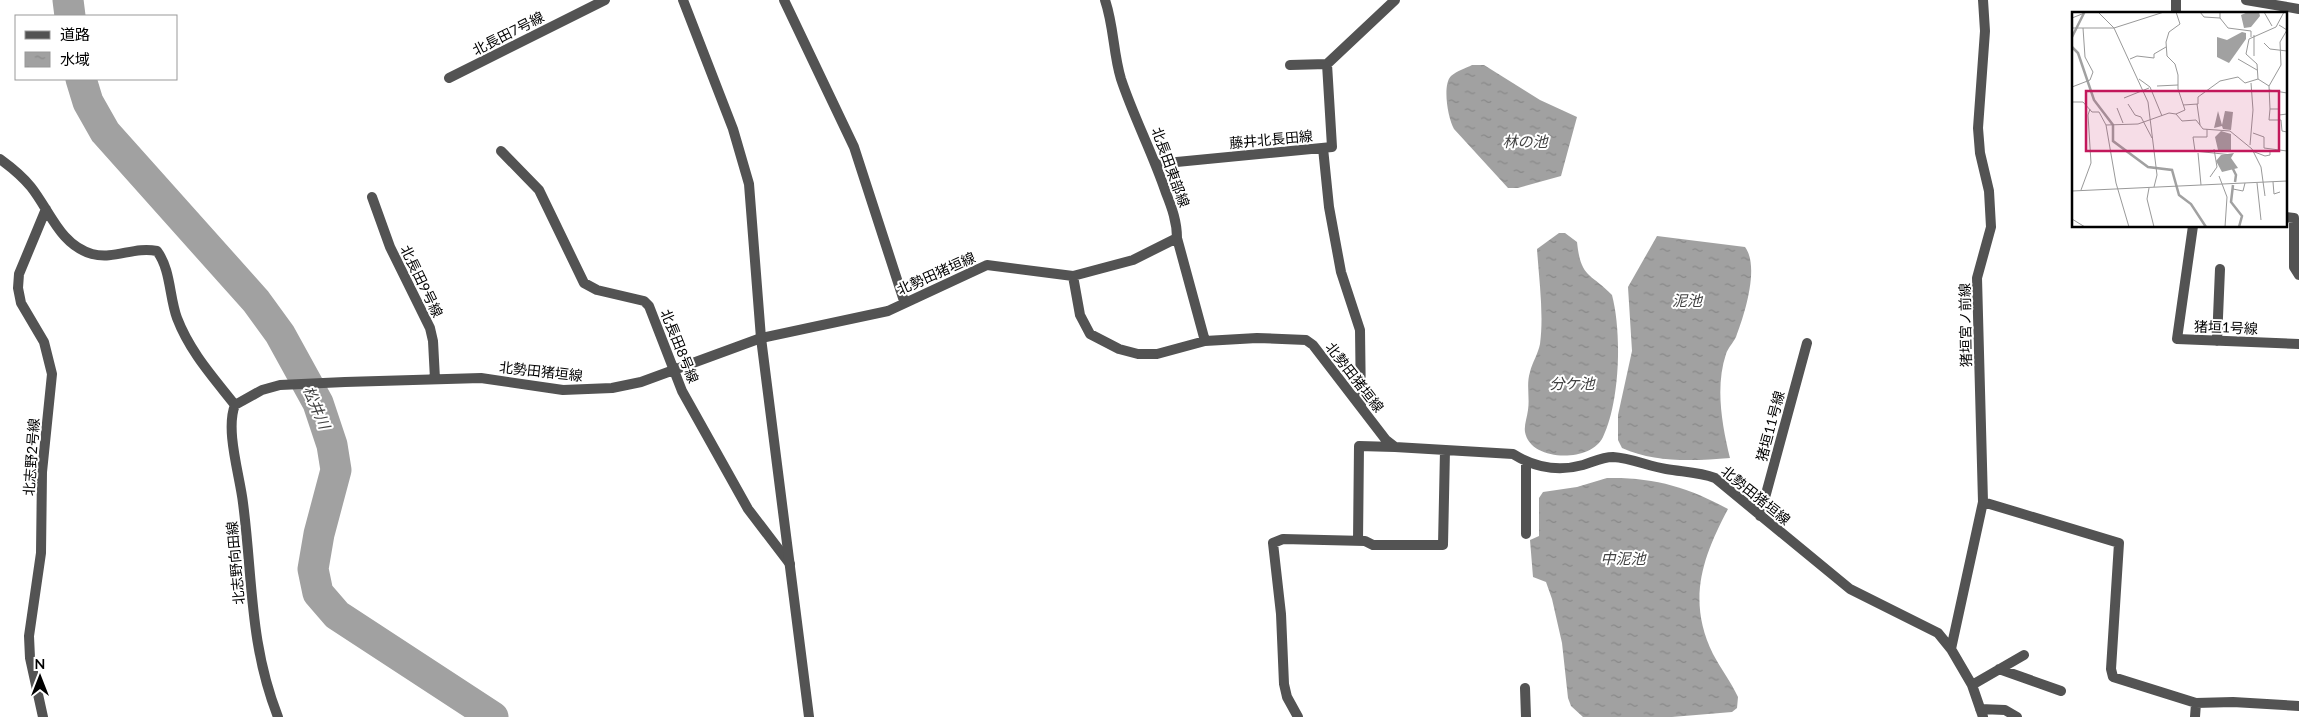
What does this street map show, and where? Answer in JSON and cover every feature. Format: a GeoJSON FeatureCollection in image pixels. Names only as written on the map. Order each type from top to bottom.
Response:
{"type":"FeatureCollection","features":[{"type":"Feature","properties":{"kind":"street","name":"北長田7号線"},"geometry":{"type":"LineString","coordinates":[[449,78],[605,0]]}},
{"type":"Feature","properties":{"kind":"street"},"geometry":{"type":"LineString","coordinates":[[683,0],[734,129],[748,184],[761,338],[809,717]]}},
{"type":"Feature","properties":{"kind":"street"},"geometry":{"type":"LineString","coordinates":[[784,0],[854,147],[904,302]]}},
{"type":"Feature","properties":{"kind":"street","name":"北長田東部線"},"geometry":{"type":"LineString","coordinates":[[1105,0],[1111,17],[1114,54],[1122,81],[1156,164],[1177,225],[1178,238],[1205,341]]}},
{"type":"Feature","properties":{"kind":"street"},"geometry":{"type":"LineString","coordinates":[[1290,65],[1327,64],[1395,0]]}},
{"type":"Feature","properties":{"kind":"street","name":"猪垣宮ノ前線"},"geometry":{"type":"LineString","coordinates":[[1951,649],[1983,502],[1977,278],[1991,227],[1989,191],[1980,153],[1978,128],[1979,103],[1983,88],[1984,69],[1983,0]]}},
{"type":"Feature","properties":{"kind":"street"},"geometry":{"type":"LineString","coordinates":[[2246,0],[2299,9]]}},
{"type":"Feature","properties":{"kind":"street","name":"藤井北長田線"},"geometry":{"type":"LineString","coordinates":[[1156,164],[1332,148],[1327,64]]}},
{"type":"Feature","properties":{"kind":"street"},"geometry":{"type":"LineString","coordinates":[[1323,148],[1329,207],[1341,272],[1360,330],[1361,406]]}},
{"type":"Feature","properties":{"kind":"street","name":"北長田8号線"},"geometry":{"type":"LineString","coordinates":[[501,151],[539,190],[584,283],[597,290],[644,301],[649,306],[682,392],[748,509],[790,564]]}},
{"type":"Feature","properties":{"kind":"street"},"geometry":{"type":"LineString","coordinates":[[0,158],[31,187],[58,229],[73,245],[93,254],[118,255],[143,248],[157,252],[164,261],[176,316],[189,346],[236,405]]}},
{"type":"Feature","properties":{"kind":"street","name":"北長田9号線"},"geometry":{"type":"LineString","coordinates":[[372,198],[390,247],[430,328],[433,341],[435,379]]}},
{"type":"Feature","properties":{"kind":"street","name":"北志野2号線"},"geometry":{"type":"LineString","coordinates":[[43,717],[30,658],[29,636],[41,553],[42,472],[52,374],[44,342],[21,303],[18,288],[22,266],[46,209]]}},
{"type":"Feature","properties":{"kind":"street"},"geometry":{"type":"LineString","coordinates":[[2286,217],[2294,218],[2294,267],[2299,275]]}},
{"type":"Feature","properties":{"kind":"street","name":"猪垣1号線"},"geometry":{"type":"LineString","coordinates":[[2193,228],[2176,339],[2299,344]]}},
{"type":"Feature","properties":{"kind":"street"},"geometry":{"type":"LineString","coordinates":[[1073,276],[1133,260],[1178,238]]}},
{"type":"Feature","properties":{"kind":"street","name":"北勢田猪垣線"},"geometry":{"type":"LineString","coordinates":[[236,405],[262,390],[280,385],[345,382],[481,378],[584,391],[641,382],[761,338],[888,310],[987,265],[1073,276],[1080,314],[1090,334],[1104,343],[1138,354],[1157,354],[1205,341],[1257,338],[1306,340],[1313,345],[1386,440],[1395,447],[1512,454],[1526,462],[1548,468],[1568,468],[1614,457],[1667,469],[1700,472],[1715,478],[1850,590],[1938,633],[1951,649],[1972,685],[1981,713]]}},
{"type":"Feature","properties":{"kind":"street"},"geometry":{"type":"LineString","coordinates":[[2217,341],[2220,269]]}},
{"type":"Feature","properties":{"kind":"street","name":"猪垣11号線"},"geometry":{"type":"LineString","coordinates":[[1760,516],[1807,344]]}},
{"type":"Feature","properties":{"kind":"street","name":"北志野向田線"},"geometry":{"type":"LineString","coordinates":[[236,405],[232,415],[232,431],[244,504],[254,628],[269,693],[278,717]]}},
{"type":"Feature","properties":{"kind":"street"},"geometry":{"type":"LineString","coordinates":[[1358,541],[1359,446],[1395,447]]}},
{"type":"Feature","properties":{"kind":"street"},"geometry":{"type":"LineString","coordinates":[[1298,717],[1287,697],[1284,684],[1281,614],[1274,543],[1283,539],[1358,541],[1373,545],[1443,545],[1445,450]]}},
{"type":"Feature","properties":{"kind":"street"},"geometry":{"type":"LineString","coordinates":[[1526,462],[1526,534]]}},
{"type":"Feature","properties":{"kind":"street"},"geometry":{"type":"LineString","coordinates":[[1983,502],[2119,543],[2110,669],[2113,677],[2196,703],[2233,702],[2299,706]]}},
{"type":"Feature","properties":{"kind":"street"},"geometry":{"type":"LineString","coordinates":[[1972,685],[2024,655]]}},
{"type":"Feature","properties":{"kind":"street"},"geometry":{"type":"LineString","coordinates":[[1999,669],[2061,692]]}},
{"type":"Feature","properties":{"kind":"street"},"geometry":{"type":"LineString","coordinates":[[1525,688],[1526,717]]}},
{"type":"Feature","properties":{"kind":"street"},"geometry":{"type":"LineString","coordinates":[[2195,717],[2196,703]]}},
{"type":"Feature","properties":{"kind":"street"},"geometry":{"type":"LineString","coordinates":[[1981,713],[2005,710],[2017,717]]}},
{"type":"Feature","properties":{"kind":"water","name":"林の池"},"geometry":{"type":"Polygon","coordinates":[[[1472,65],[1484,65],[1540,100],[1577,117],[1561,176],[1518,188],[1508,188],[1454,129],[1446,94],[1448,80],[1453,74],[1472,65]]]}},
{"type":"Feature","properties":{"kind":"water","name":"分ケ池"},"geometry":{"type":"Polygon","coordinates":[[[1559,233],[1565,233],[1577,242],[1584,269],[1612,295],[1618,347],[1618,367],[1613,405],[1603,437],[1596,445],[1586,451],[1574,455],[1561,456],[1549,454],[1538,449],[1529,442],[1525,432],[1529,377],[1540,344],[1542,321],[1537,249],[1559,233]]]}},
{"type":"Feature","properties":{"kind":"water","name":"泥池"},"geometry":{"type":"Polygon","coordinates":[[[1657,236],[1745,247],[1749,256],[1751,279],[1749,292],[1736,337],[1726,354],[1721,380],[1722,419],[1730,458],[1703,460],[1661,459],[1622,448],[1618,440],[1618,415],[1632,351],[1628,287],[1657,236]]]}},
{"type":"Feature","properties":{"kind":"water","name":"中泥池"},"geometry":{"type":"Polygon","coordinates":[[[1607,478],[1640,479],[1670,485],[1699,495],[1728,509],[1705,562],[1699,598],[1705,635],[1713,654],[1738,697],[1737,708],[1732,712],[1672,717],[1583,717],[1571,706],[1568,698],[1562,643],[1552,599],[1546,582],[1533,577],[1530,540],[1539,536],[1539,498],[1543,492],[1577,487],[1607,478]]]}},
{"type":"Feature","properties":{"kind":"waterway","name":"松井川"},"geometry":{"type":"LineString","coordinates":[[68,0],[70,15]]}},
{"type":"Feature","properties":{"kind":"waterway","name":"松井川"},"geometry":{"type":"LineString","coordinates":[[81,80],[88,102],[105,132],[256,301],[280,334],[318,403],[332,445],[336,470],[319,534],[313,569],[318,593],[337,615],[493,717]]}}]}
